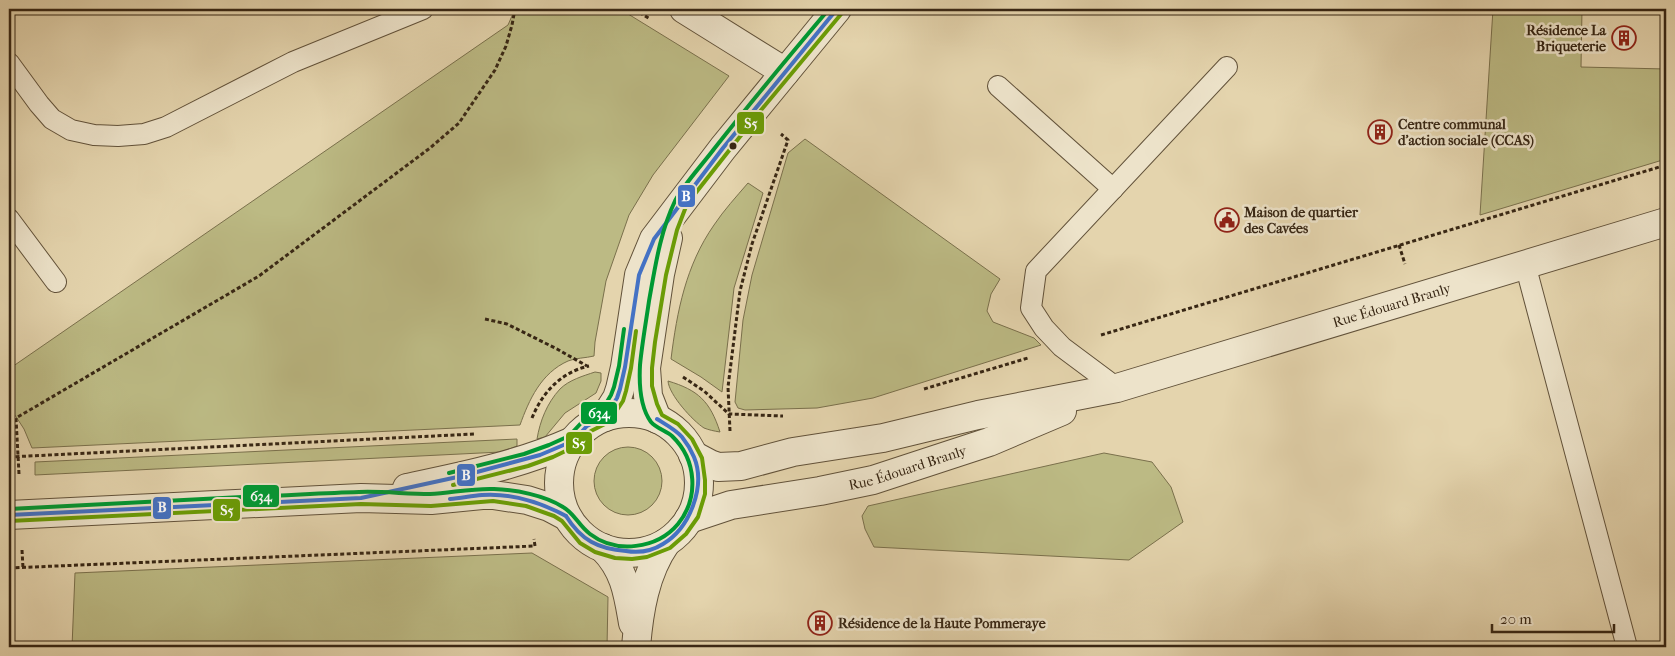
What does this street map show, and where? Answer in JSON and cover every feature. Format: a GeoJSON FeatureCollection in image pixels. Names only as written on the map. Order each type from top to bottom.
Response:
{"type":"FeatureCollection","features":[{"type":"Feature","properties":{"kind":"street"},"geometry":{"type":"LineString","coordinates":[[684,9],[785,72]]}},
{"type":"Feature","properties":{"kind":"street"},"geometry":{"type":"LineString","coordinates":[[605,417],[617,398],[622,384],[636,291],[654,239],[682,201],[837,9]]}},
{"type":"Feature","properties":{"kind":"street"},"geometry":{"type":"LineString","coordinates":[[657,419],[649,401],[646,387],[648,355],[667,241],[682,201]]}},
{"type":"Feature","properties":{"kind":"street","name":"Rue Édouard Branly"},"geometry":{"type":"LineString","coordinates":[[694,455],[718,467],[741,466],[793,452],[883,438],[978,415],[1117,388],[1666,222]]}},
{"type":"Feature","properties":{"kind":"street","name":"Rue Édouard Branly"},"geometry":{"type":"LineString","coordinates":[[689,519],[731,505],[820,491],[873,480],[989,442],[1117,388]]}},
{"type":"Feature","properties":{"kind":"street"},"geometry":{"type":"LineString","coordinates":[[618,413],[638,413],[657,419],[663,421],[679,433],[694,455],[699,474],[699,487],[695,507],[681,530],[666,542],[653,549],[639,553],[617,552],[603,548],[584,538],[566,516],[561,502],[558,481],[562,459],[573,440],[587,426],[605,417],[618,413]]}},
{"type":"Feature","properties":{"kind":"street"},"geometry":{"type":"LineString","coordinates":[[360,498],[526,460],[551,451],[573,440]]}},
{"type":"Feature","properties":{"kind":"street"},"geometry":{"type":"LineString","coordinates":[[9,515],[360,498],[431,500],[493,495],[532,502],[549,507],[566,516]]}},
{"type":"Feature","properties":{"kind":"street"},"geometry":{"type":"LineString","coordinates":[[636,646],[646,585],[653,563],[666,542]]}},
{"type":"Feature","properties":{"kind":"street"},"geometry":{"type":"LineString","coordinates":[[603,548],[613,558],[622,575],[636,646]]}},
{"type":"Feature","properties":{"kind":"lane"},"geometry":{"type":"LineString","coordinates":[[9,63],[52,119],[71,130],[94,135],[144,134],[166,127],[293,62],[423,9]]}},
{"type":"Feature","properties":{"kind":"lane"},"geometry":{"type":"LineString","coordinates":[[1117,388],[1062,347],[1044,328],[1031,308],[1036,271],[1227,67]]}},
{"type":"Feature","properties":{"kind":"lane"},"geometry":{"type":"LineString","coordinates":[[998,86],[1113,189]]}},
{"type":"Feature","properties":{"kind":"lane"},"geometry":{"type":"LineString","coordinates":[[9,219],[56,282]]}},
{"type":"Feature","properties":{"kind":"lane"},"geometry":{"type":"LineString","coordinates":[[1525,264],[1626,647]]}},
{"type":"Feature","properties":{"kind":"path"},"geometry":{"type":"LineString","coordinates":[[18,474],[16,418],[259,276],[430,148],[460,122],[495,70],[506,46],[515,9]]}},
{"type":"Feature","properties":{"kind":"path"},"geometry":{"type":"LineString","coordinates":[[731,434],[728,387],[740,292],[752,244],[788,140],[774,129]]}},
{"type":"Feature","properties":{"kind":"path"},"geometry":{"type":"LineString","coordinates":[[485,320],[507,324],[587,366]]}},
{"type":"Feature","properties":{"kind":"path"},"geometry":{"type":"LineString","coordinates":[[9,457],[478,434]]}},
{"type":"Feature","properties":{"kind":"path"},"geometry":{"type":"LineString","coordinates":[[9,568],[536,546]]}},
{"type":"Feature","properties":{"kind":"path"},"geometry":{"type":"LineString","coordinates":[[22,550],[23,568]]}},
{"type":"Feature","properties":{"kind":"shaded area"},"geometry":{"type":"Polygon","coordinates":[[[515,9],[620,9],[729,76],[653,175],[629,215],[606,281],[594,356],[568,361],[550,373],[537,388],[520,425],[32,448],[24,429],[9,406],[9,369],[508,25],[515,9]]]}},
{"type":"Feature","properties":{"kind":"shaded area"},"geometry":{"type":"Polygon","coordinates":[[[1493,9],[1582,9],[1581,67],[1666,69],[1666,159],[1480,215],[1493,9]]]}},
{"type":"Feature","properties":{"kind":"shaded area"},"geometry":{"type":"Polygon","coordinates":[[[805,139],[1000,279],[991,294],[987,311],[993,322],[1034,338],[1041,345],[873,398],[817,408],[745,410],[738,408],[735,402],[743,320],[752,275],[788,153],[805,139]]]}},
{"type":"Feature","properties":{"kind":"shaded area"},"geometry":{"type":"Polygon","coordinates":[[[748,183],[763,193],[734,288],[722,392],[671,359],[676,323],[684,289],[696,256],[718,219],[748,183]]]}},
{"type":"Feature","properties":{"kind":"shaded area"},"geometry":{"type":"Polygon","coordinates":[[[595,372],[601,373],[601,381],[596,393],[565,413],[545,437],[537,439],[545,412],[551,400],[560,389],[572,381],[595,372]]]}},
{"type":"Feature","properties":{"kind":"shaded area"},"geometry":{"type":"Polygon","coordinates":[[[668,381],[687,388],[702,398],[712,412],[720,432],[704,428],[694,420],[672,393],[668,381]]]}},
{"type":"Feature","properties":{"kind":"shaded area"},"geometry":{"type":"Polygon","coordinates":[[[517,439],[517,446],[501,452],[35,475],[35,462],[517,439]]]}},
{"type":"Feature","properties":{"kind":"shaded area"},"geometry":{"type":"Polygon","coordinates":[[[628,447],[641,450],[652,457],[659,468],[662,481],[659,494],[652,505],[641,512],[628,515],[615,512],[604,505],[597,494],[594,481],[597,468],[604,457],[615,450],[628,447]]]}},
{"type":"Feature","properties":{"kind":"shaded area"},"geometry":{"type":"Polygon","coordinates":[[[1104,453],[1152,462],[1171,487],[1183,522],[1129,560],[874,547],[865,529],[862,516],[868,506],[1104,453]]]}},
{"type":"Feature","properties":{"kind":"shaded area"},"geometry":{"type":"Polygon","coordinates":[[[532,553],[608,597],[607,647],[72,647],[75,573],[532,553]]]}},
{"type":"Feature","properties":{"kind":"transit line","name":"634"},"geometry":{"type":"LineString","coordinates":[[9,509],[330,493],[430,494],[494,489],[530,494],[547,499],[567,510],[590,534],[612,544],[636,546],[659,539],[678,524],[685,514],[692,491],[692,479],[686,456],[672,436],[651,422],[644,409],[640,387],[640,365],[649,301],[665,225],[675,201],[688,181],[829,9]]}},
{"type":"Feature","properties":{"kind":"transit line","name":"B"},"geometry":{"type":"LineString","coordinates":[[605,417],[617,398],[620,389],[639,275],[654,239],[723,148],[837,9]]}},
{"type":"Feature","properties":{"kind":"transit line","name":"S5"},"geometry":{"type":"LineString","coordinates":[[9,521],[361,504],[431,506],[493,501],[526,506],[554,516],[562,521],[580,543],[595,552],[615,558],[632,559],[647,557],[670,548],[686,534],[698,517],[705,494],[702,458],[692,439],[678,424],[662,415],[652,386],[655,342],[666,275],[677,230],[687,204],[757,115],[842,13]]}},
{"type":"Feature","properties":{"kind":"transit line","name":"634"},"geometry":{"type":"LineString","coordinates":[[449,473],[524,454],[549,445],[569,436],[583,421],[601,412],[614,387],[624,329]]}},
{"type":"Feature","properties":{"kind":"transit line","name":"S5"},"geometry":{"type":"LineString","coordinates":[[453,485],[528,466],[553,457],[576,446],[591,431],[609,422],[623,401],[626,391],[636,331]]}},
{"type":"Feature","properties":{"kind":"transit line","name":"B"},"geometry":{"type":"LineString","coordinates":[[9,515],[361,498],[462,476],[540,455],[573,441],[587,426],[605,417]]}},
{"type":"Feature","properties":{"kind":"transit line","name":"B"},"geometry":{"type":"LineString","coordinates":[[566,516],[578,531],[591,542],[616,550],[635,552],[650,550],[673,537],[688,517],[693,505],[697,493],[697,468],[693,454],[682,437],[657,419]]}},
{"type":"Feature","properties":{"kind":"transit line","name":"B"},"geometry":{"type":"LineString","coordinates":[[450,499],[482,495],[504,495],[536,503],[566,516]]}},
{"type":"Feature","properties":{"kind":"place","name":"Résidence La Briqueterie"},"geometry":{"type":"Point","coordinates":[1624,38]}},
{"type":"Feature","properties":{"kind":"place","name":"Centre communal d'action sociale (CCAS)"},"geometry":{"type":"Point","coordinates":[1380,132]}},
{"type":"Feature","properties":{"kind":"place","name":"Maison de quartier des Cavées"},"geometry":{"type":"Point","coordinates":[1227,220]}},
{"type":"Feature","properties":{"kind":"place","name":"Résidence de la Haute Pommeraye"},"geometry":{"type":"Point","coordinates":[820,623]}}]}
